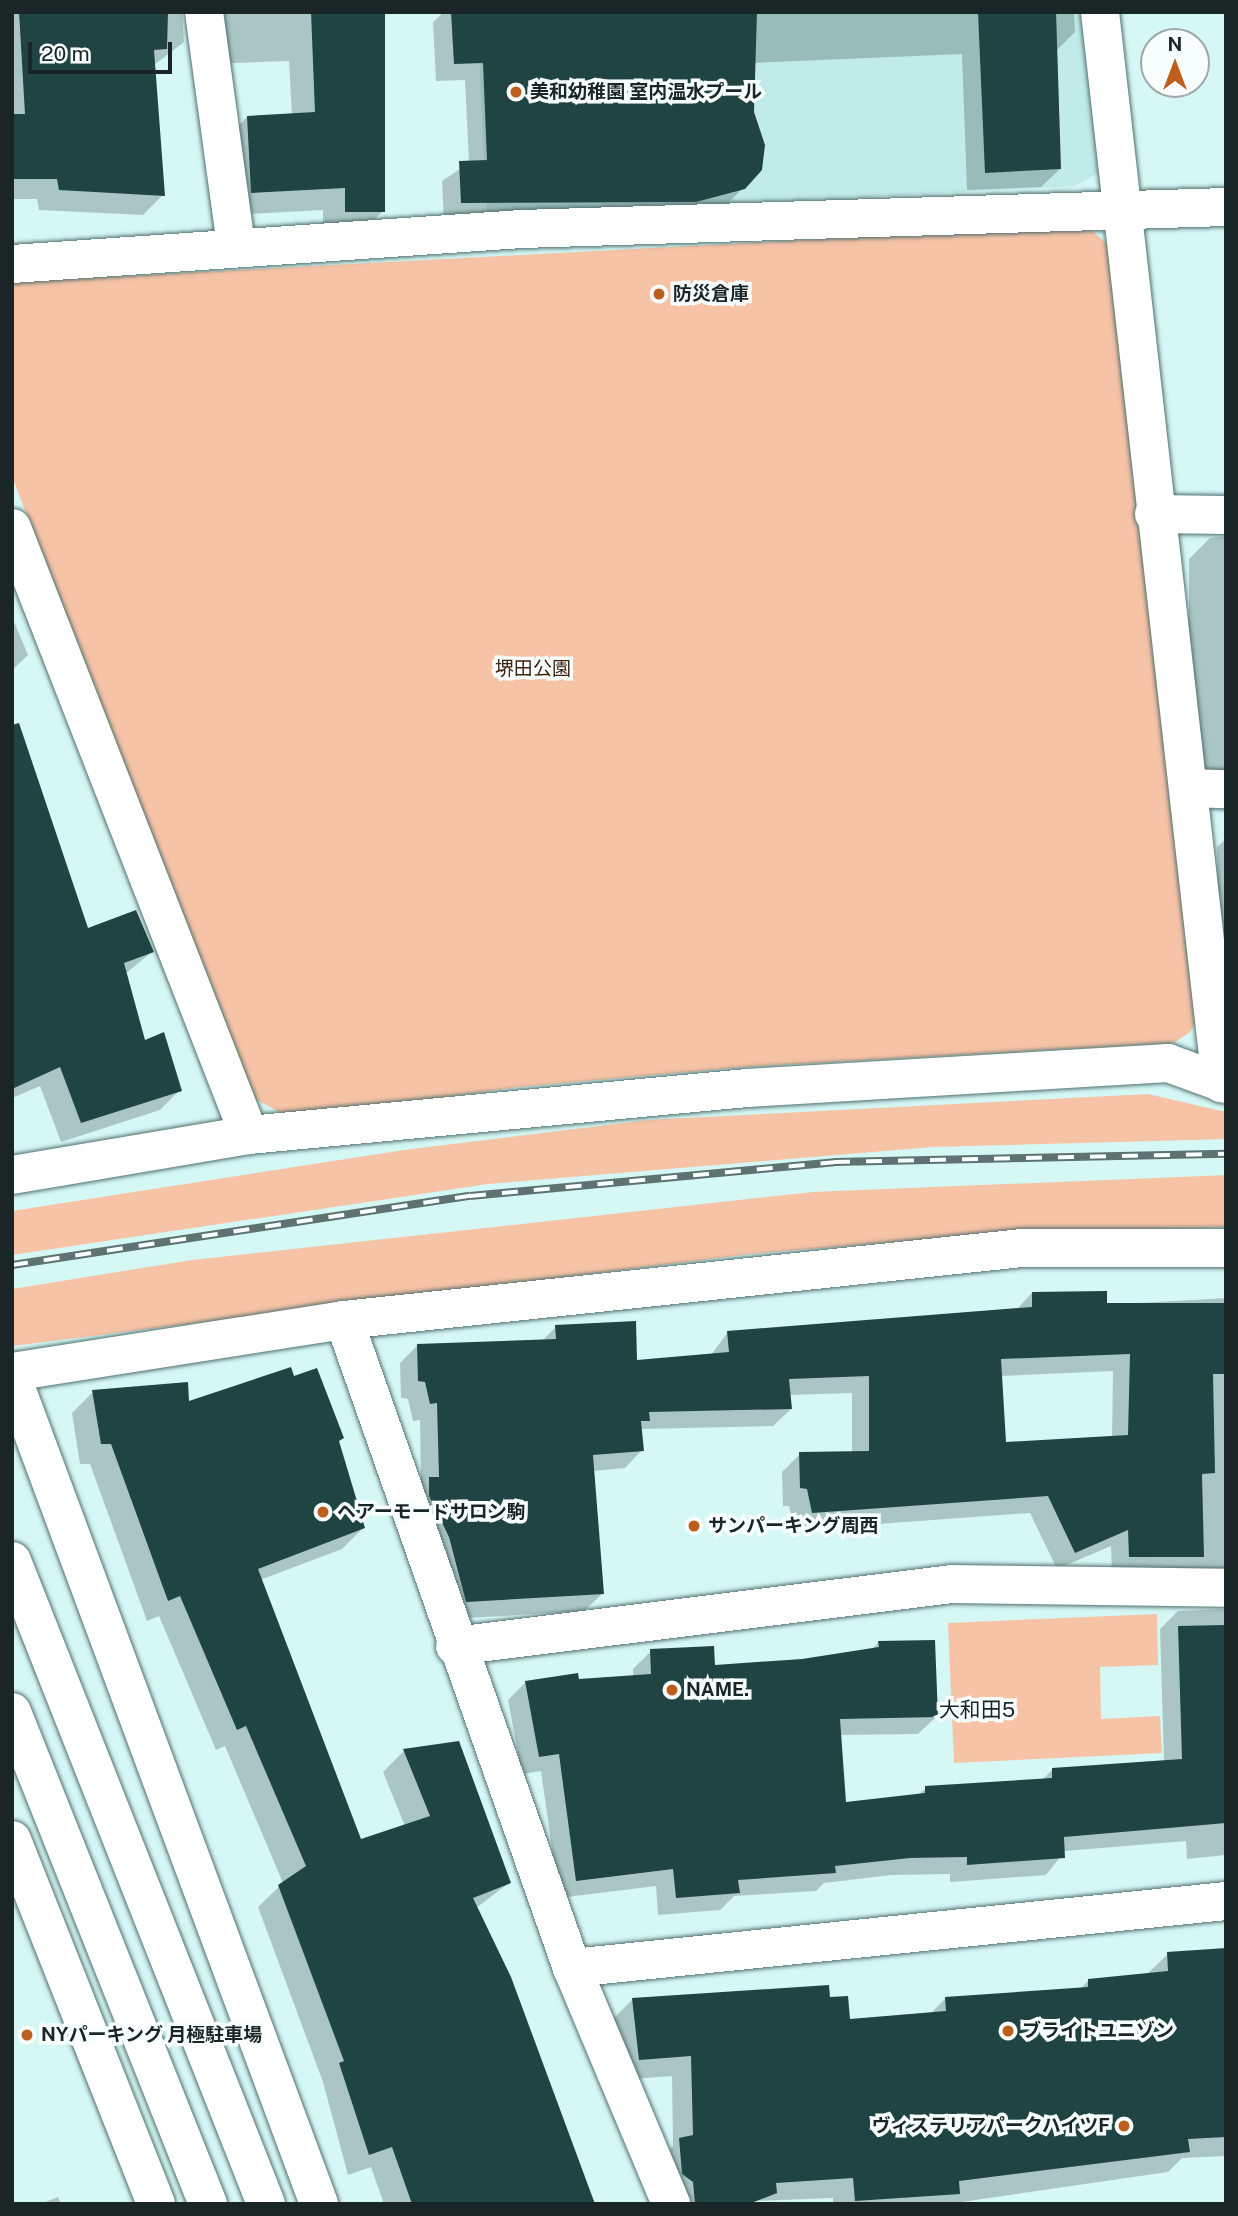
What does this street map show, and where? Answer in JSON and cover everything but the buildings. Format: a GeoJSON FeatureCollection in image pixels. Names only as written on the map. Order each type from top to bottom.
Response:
{"type":"FeatureCollection","features":[{"type":"Feature","properties":{"kind":"street"},"geometry":{"type":"LineString","coordinates":[[204,12],[236,247]]}},
{"type":"Feature","properties":{"kind":"street"},"geometry":{"type":"LineString","coordinates":[[12,1175],[249,1135],[734,1089],[1155,1064],[1224,1084],[1118,206],[1100,12]]}},
{"type":"Feature","properties":{"kind":"street"},"geometry":{"type":"LineString","coordinates":[[12,264],[236,247],[1118,206],[1226,207]]}},
{"type":"Feature","properties":{"kind":"street"},"geometry":{"type":"LineString","coordinates":[[1154,514],[1226,515]]}},
{"type":"Feature","properties":{"kind":"street"},"geometry":{"type":"LineString","coordinates":[[12,528],[249,1135]]}},
{"type":"Feature","properties":{"kind":"street"},"geometry":{"type":"LineString","coordinates":[[1188,788],[1226,789]]}},
{"type":"Feature","properties":{"kind":"street"},"geometry":{"type":"LineString","coordinates":[[319,2204],[12,1375],[344,1320],[1022,1248],[1226,1248]]}},
{"type":"Feature","properties":{"kind":"street"},"geometry":{"type":"LineString","coordinates":[[344,1320],[455,1646],[572,1968],[671,2204]]}},
{"type":"Feature","properties":{"kind":"street"},"geometry":{"type":"LineString","coordinates":[[12,1561],[266,2204]]}},
{"type":"Feature","properties":{"kind":"street"},"geometry":{"type":"LineString","coordinates":[[455,1646],[952,1584],[1226,1588]]}},
{"type":"Feature","properties":{"kind":"street"},"geometry":{"type":"LineString","coordinates":[[12,1712],[208,2204]]}},
{"type":"Feature","properties":{"kind":"street"},"geometry":{"type":"LineString","coordinates":[[12,1840],[156,2204]]}},
{"type":"Feature","properties":{"kind":"street"},"geometry":{"type":"LineString","coordinates":[[572,1968],[1226,1901]]}},
{"type":"Feature","properties":{"kind":"shaded area"},"geometry":{"type":"Polygon","coordinates":[[[477,12],[1084,12],[1098,173],[1075,186],[487,217],[477,12]]]}},
{"type":"Feature","properties":{"kind":"green space","name":"堺田公園"},"geometry":{"type":"Polygon","coordinates":[[[1086,225],[1108,245],[1196,1023],[1189,1033],[1174,1043],[746,1067],[519,1087],[291,1118],[255,1099],[12,477],[12,282],[1086,225]]]}},
{"type":"Feature","properties":{"kind":"green space"},"geometry":{"type":"Polygon","coordinates":[[[1148,1094],[1226,1112],[1226,1139],[933,1147],[488,1184],[12,1255],[12,1211],[404,1150],[648,1120],[1148,1094]]]}},
{"type":"Feature","properties":{"kind":"green space"},"geometry":{"type":"Polygon","coordinates":[[[1226,1175],[1226,1227],[1004,1233],[751,1254],[12,1346],[12,1289],[192,1260],[813,1192],[1226,1175]]]}},
{"type":"Feature","properties":{"kind":"green space"},"geometry":{"type":"Polygon","coordinates":[[[1157,1614],[1158,1665],[1100,1667],[1101,1719],[1160,1716],[1162,1753],[954,1763],[948,1623],[1157,1614]]]}},
{"type":"Feature","properties":{"kind":"railway"},"geometry":{"type":"LineString","coordinates":[[12,1265],[470,1196],[834,1162],[1226,1154]]}},
{"type":"Feature","properties":{"kind":"place","name":"美和幼稚園 室内温水プール"},"geometry":{"type":"Point","coordinates":[516,92]}},
{"type":"Feature","properties":{"kind":"place","name":"防災倉庫"},"geometry":{"type":"Point","coordinates":[659,294]}},
{"type":"Feature","properties":{"kind":"place","name":"ヘアーモードサロン駒"},"geometry":{"type":"Point","coordinates":[323,1512]}},
{"type":"Feature","properties":{"kind":"place","name":"サンパーキング周西"},"geometry":{"type":"Point","coordinates":[694,1526]}},
{"type":"Feature","properties":{"kind":"place","name":"NAME."},"geometry":{"type":"Point","coordinates":[672,1690]}},
{"type":"Feature","properties":{"kind":"place","name":"ブライトユニゾン"},"geometry":{"type":"Point","coordinates":[1008,2031]}},
{"type":"Feature","properties":{"kind":"place","name":"NYパーキング 月極駐車場"},"geometry":{"type":"Point","coordinates":[27,2035]}},
{"type":"Feature","properties":{"kind":"place","name":"ヴィステリアパークハイツF"},"geometry":{"type":"Point","coordinates":[1124,2126]}},
{"type":"Feature","properties":{"kind":"district","name":"大和田5"},"geometry":{"type":"Point","coordinates":[977,1710]}}]}
